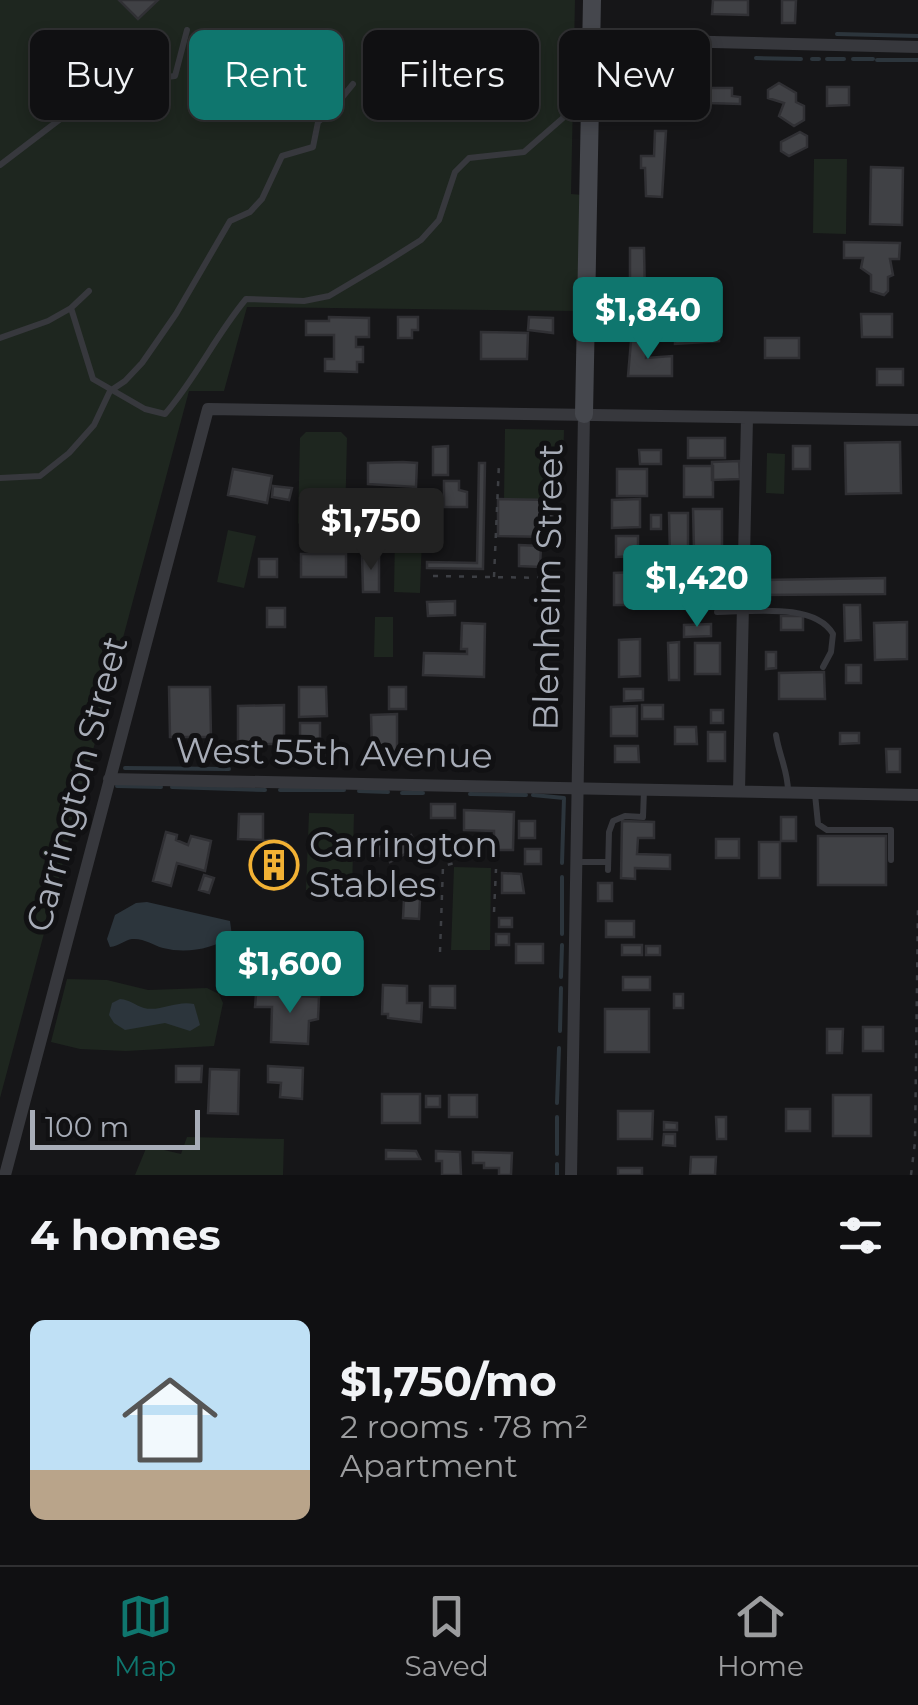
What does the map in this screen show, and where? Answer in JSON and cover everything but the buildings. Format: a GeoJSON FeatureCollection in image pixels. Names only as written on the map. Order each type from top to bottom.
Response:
{"type":"FeatureCollection","features":[{"type":"Feature","properties":{"kind":"street","name":"Blenheim Street"},"geometry":{"type":"LineString","coordinates":[[591,30],[592,0]]}},
{"type":"Feature","properties":{"kind":"street"},"geometry":{"type":"LineString","coordinates":[[710,43],[918,47]]}},
{"type":"Feature","properties":{"kind":"street","name":"Blenheim Street"},"geometry":{"type":"LineString","coordinates":[[571,1175],[590,120]]}},
{"type":"Feature","properties":{"kind":"street","name":"Carrington Street"},"geometry":{"type":"LineString","coordinates":[[5,1175],[208,408],[584,414]]}},
{"type":"Feature","properties":{"kind":"street"},"geometry":{"type":"LineString","coordinates":[[584,414],[918,420]]}},
{"type":"Feature","properties":{"kind":"street"},"geometry":{"type":"LineString","coordinates":[[739,791],[747,418]]}},
{"type":"Feature","properties":{"kind":"street","name":"West 55th Avenue"},"geometry":{"type":"LineString","coordinates":[[109,778],[918,795]]}},
{"type":"Feature","properties":{"kind":"lane"},"geometry":{"type":"LineString","coordinates":[[0,165],[97,91],[117,82],[175,76],[187,30]]}},
{"type":"Feature","properties":{"kind":"lane"},"geometry":{"type":"LineString","coordinates":[[0,478],[40,476],[94,425],[110,391],[142,362],[176,314],[230,221],[250,212],[262,198],[282,156],[313,147],[318,122],[331,112],[352,84]]}},
{"type":"Feature","properties":{"kind":"lane"},"geometry":{"type":"LineString","coordinates":[[72,308],[93,379],[145,409],[165,414],[246,299],[304,300],[329,296],[421,240],[439,220],[455,172],[469,158],[524,152],[560,120]]}},
{"type":"Feature","properties":{"kind":"lane"},"geometry":{"type":"LineString","coordinates":[[0,338],[48,321],[72,308],[89,291]]}},
{"type":"Feature","properties":{"kind":"lane"},"geometry":{"type":"LineString","coordinates":[[717,612],[804,613],[818,617],[832,634],[831,652],[823,667]]}},
{"type":"Feature","properties":{"kind":"lane"},"geometry":{"type":"LineString","coordinates":[[776,735],[788,772],[788,792]]}},
{"type":"Feature","properties":{"kind":"lane"},"geometry":{"type":"LineString","coordinates":[[574,862],[608,866],[613,821],[624,816],[643,817],[644,789]]}},
{"type":"Feature","properties":{"kind":"lane"},"geometry":{"type":"LineString","coordinates":[[816,792],[818,824],[827,830],[892,830],[891,860]]}},
{"type":"Feature","properties":{"kind":"path"},"geometry":{"type":"LineString","coordinates":[[494,577],[499,463]]}},
{"type":"Feature","properties":{"kind":"path"},"geometry":{"type":"LineString","coordinates":[[323,528],[323,538]]}},
{"type":"Feature","properties":{"kind":"path"},"geometry":{"type":"LineString","coordinates":[[432,576],[548,578]]}},
{"type":"Feature","properties":{"kind":"path"},"geometry":{"type":"LineString","coordinates":[[440,952],[442,866],[458,862]]}},
{"type":"Feature","properties":{"kind":"path"},"geometry":{"type":"LineString","coordinates":[[494,912],[496,869]]}},
{"type":"Feature","properties":{"kind":"path"},"geometry":{"type":"LineString","coordinates":[[911,1175],[915,1142],[918,906]]}},
{"type":"Feature","properties":{"kind":"shaded area"},"geometry":{"type":"Polygon","coordinates":[[[0,0],[575,0],[574,30],[559,30],[559,120],[573,120],[571,194],[582,195],[580,311],[247,307],[224,391],[189,391],[0,1098],[0,0]]]}},
{"type":"Feature","properties":{"kind":"shaded area"},"geometry":{"type":"Polygon","coordinates":[[[814,159],[847,159],[846,234],[813,233],[814,159]]]}},
{"type":"Feature","properties":{"kind":"shaded area"},"geometry":{"type":"Polygon","coordinates":[[[505,429],[564,430],[562,500],[504,499],[505,429]]]}},
{"type":"Feature","properties":{"kind":"shaded area"},"geometry":{"type":"Polygon","coordinates":[[[306,432],[341,432],[347,438],[345,523],[340,529],[303,528],[298,523],[300,438],[306,432]]]}},
{"type":"Feature","properties":{"kind":"shaded area"},"geometry":{"type":"Polygon","coordinates":[[[767,453],[785,454],[784,494],[766,493],[767,453]]]}},
{"type":"Feature","properties":{"kind":"shaded area"},"geometry":{"type":"Polygon","coordinates":[[[228,530],[256,536],[244,588],[217,582],[228,530]]]}},
{"type":"Feature","properties":{"kind":"shaded area"},"geometry":{"type":"Polygon","coordinates":[[[395,535],[422,536],[420,593],[394,592],[395,535]]]}},
{"type":"Feature","properties":{"kind":"shaded area"},"geometry":{"type":"Polygon","coordinates":[[[375,617],[393,617],[393,657],[374,657],[375,617]]]}},
{"type":"Feature","properties":{"kind":"shaded area"},"geometry":{"type":"Polygon","coordinates":[[[309,813],[354,814],[352,892],[306,890],[309,813]]]}},
{"type":"Feature","properties":{"kind":"shaded area"},"geometry":{"type":"Polygon","coordinates":[[[454,867],[491,868],[490,950],[451,950],[454,867]]]}},
{"type":"Feature","properties":{"kind":"shaded area"},"geometry":{"type":"Polygon","coordinates":[[[147,902],[230,921],[232,936],[190,950],[172,950],[136,939],[110,947],[107,939],[115,915],[136,903],[147,902]]]}},
{"type":"Feature","properties":{"kind":"shaded area"},"geometry":{"type":"Polygon","coordinates":[[[67,979],[107,980],[148,990],[207,988],[219,994],[223,1003],[214,1046],[126,1051],[80,1049],[51,1042],[67,979]]]}},
{"type":"Feature","properties":{"kind":"shaded area"},"geometry":{"type":"Polygon","coordinates":[[[120,999],[150,1009],[194,1004],[200,1025],[190,1031],[165,1023],[125,1030],[109,1015],[112,1003],[120,999]]]}},
{"type":"Feature","properties":{"kind":"shaded area"},"geometry":{"type":"Polygon","coordinates":[[[187,1137],[284,1139],[283,1175],[135,1175],[147,1146],[181,1154],[187,1137]]]}},
{"type":"Feature","properties":{"kind":"waterway"},"geometry":{"type":"LineString","coordinates":[[837,34],[918,36]]}},
{"type":"Feature","properties":{"kind":"waterway"},"geometry":{"type":"LineString","coordinates":[[756,58],[801,59]]}},
{"type":"Feature","properties":{"kind":"waterway"},"geometry":{"type":"LineString","coordinates":[[812,59],[819,59]]}},
{"type":"Feature","properties":{"kind":"waterway"},"geometry":{"type":"LineString","coordinates":[[827,59],[844,59]]}},
{"type":"Feature","properties":{"kind":"waterway"},"geometry":{"type":"LineString","coordinates":[[853,59],[873,59]]}},
{"type":"Feature","properties":{"kind":"waterway"},"geometry":{"type":"LineString","coordinates":[[877,60],[918,60]]}},
{"type":"Feature","properties":{"kind":"waterway"},"geometry":{"type":"LineString","coordinates":[[125,768],[229,769]]}},
{"type":"Feature","properties":{"kind":"waterway"},"geometry":{"type":"LineString","coordinates":[[117,786],[161,787]]}},
{"type":"Feature","properties":{"kind":"waterway"},"geometry":{"type":"LineString","coordinates":[[172,787],[265,790]]}},
{"type":"Feature","properties":{"kind":"waterway"},"geometry":{"type":"LineString","coordinates":[[280,790],[344,790]]}},
{"type":"Feature","properties":{"kind":"waterway"},"geometry":{"type":"LineString","coordinates":[[359,791],[388,792]]}},
{"type":"Feature","properties":{"kind":"waterway"},"geometry":{"type":"LineString","coordinates":[[402,793],[423,793]]}},
{"type":"Feature","properties":{"kind":"waterway"},"geometry":{"type":"LineString","coordinates":[[470,794],[526,795]]}},
{"type":"Feature","properties":{"kind":"waterway"},"geometry":{"type":"LineString","coordinates":[[533,795],[564,798],[562,863]]}},
{"type":"Feature","properties":{"kind":"waterway"},"geometry":{"type":"LineString","coordinates":[[562,877],[562,934]]}},
{"type":"Feature","properties":{"kind":"waterway"},"geometry":{"type":"LineString","coordinates":[[561,977],[562,945]]}},
{"type":"Feature","properties":{"kind":"waterway"},"geometry":{"type":"LineString","coordinates":[[560,1031],[561,988]]}},
{"type":"Feature","properties":{"kind":"waterway"},"geometry":{"type":"LineString","coordinates":[[557,1103],[559,1048]]}},
{"type":"Feature","properties":{"kind":"waterway"},"geometry":{"type":"LineString","coordinates":[[557,1117],[557,1154]]}},
{"type":"Feature","properties":{"kind":"waterway"},"geometry":{"type":"LineString","coordinates":[[557,1164],[557,1175]]}},
{"type":"Feature","properties":{"kind":"place","name":"Carrington Stables"},"geometry":{"type":"Point","coordinates":[274,865]}}]}
